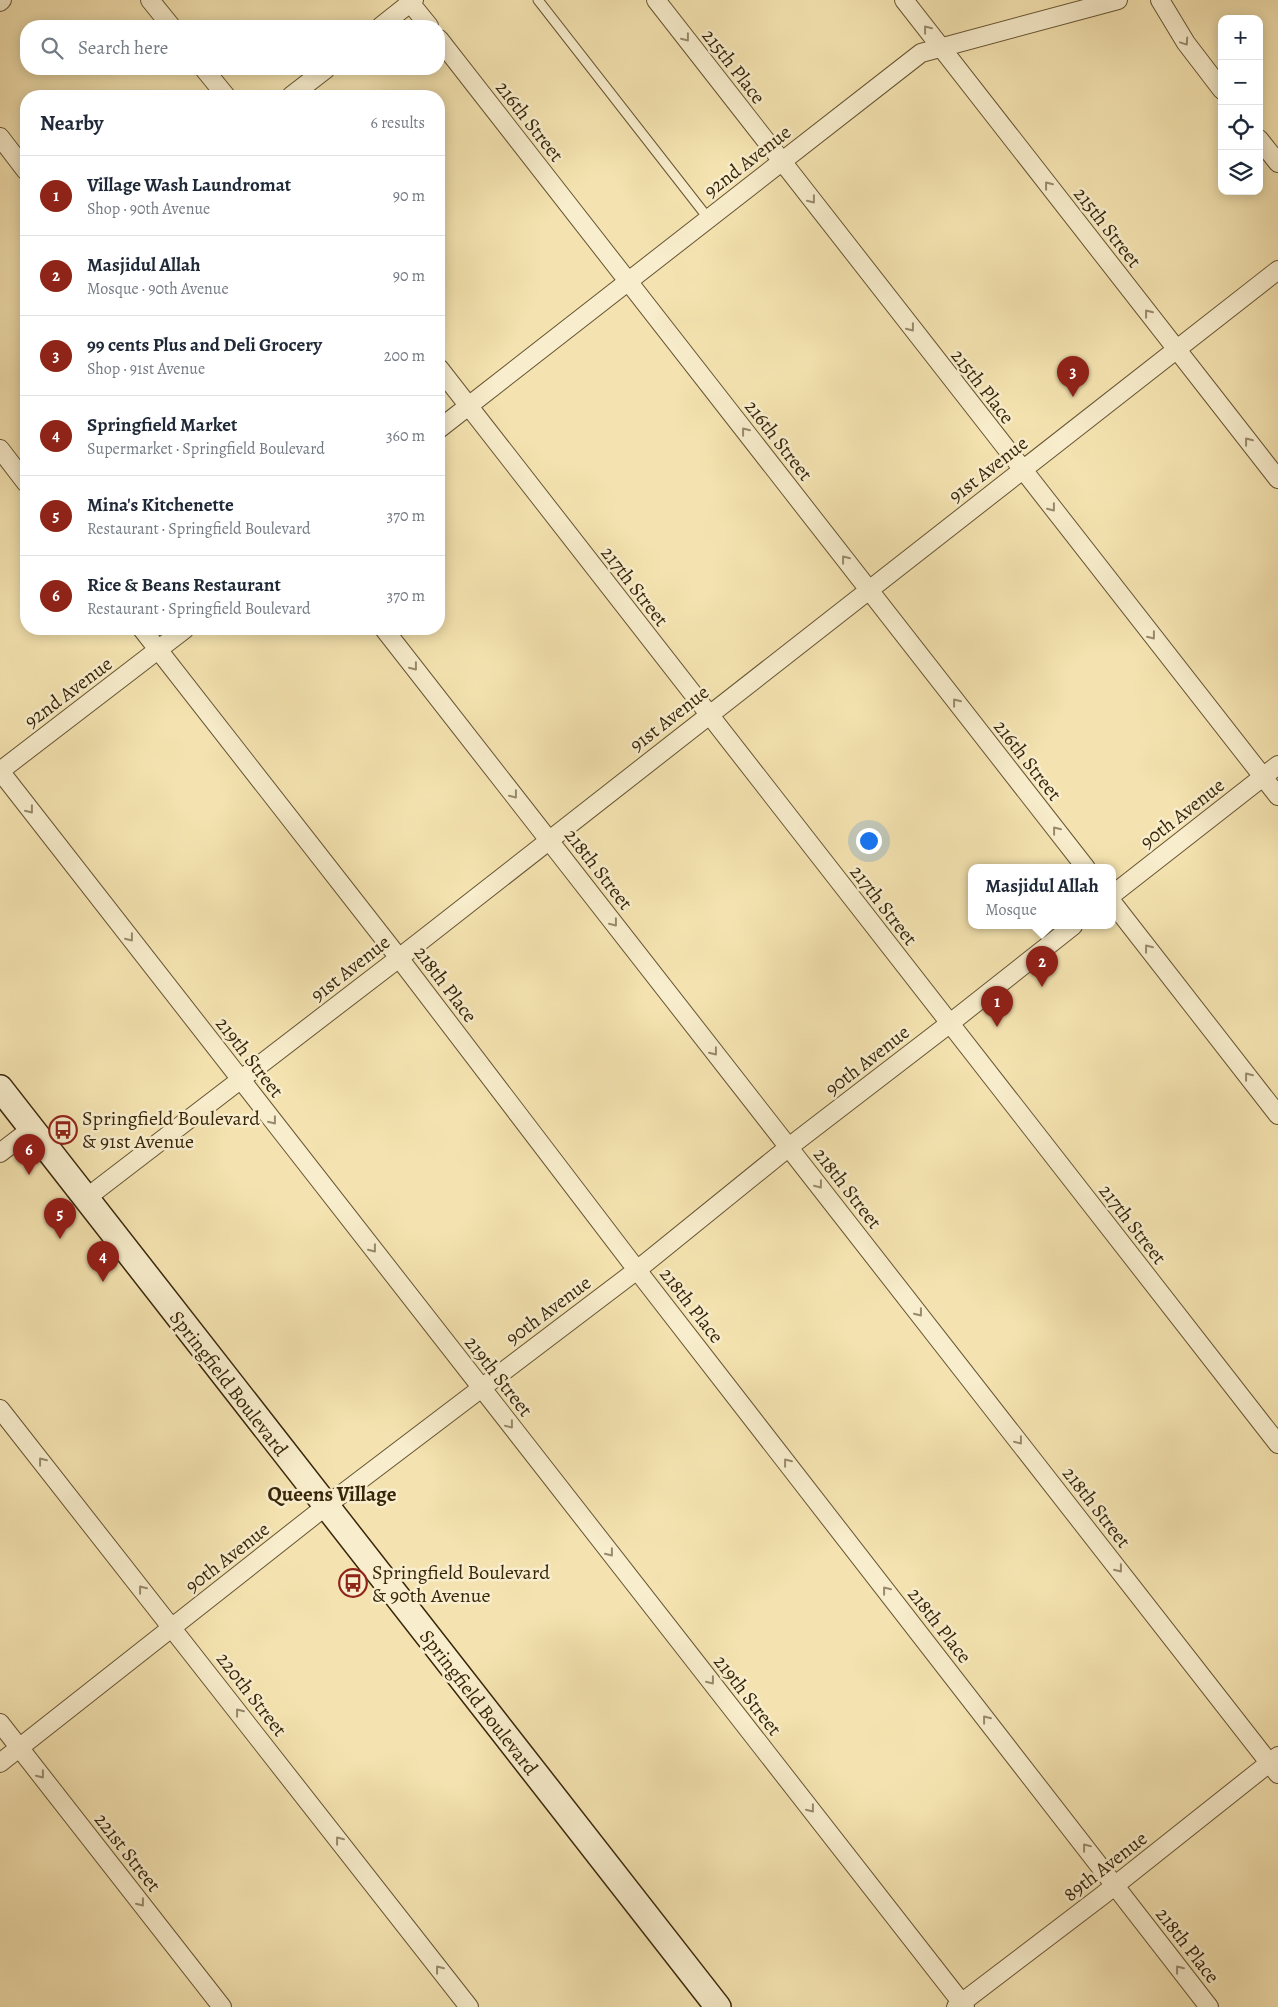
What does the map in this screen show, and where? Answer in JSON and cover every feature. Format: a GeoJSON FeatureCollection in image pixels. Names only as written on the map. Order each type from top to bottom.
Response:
{"type":"FeatureCollection","features":[{"type":"Feature","properties":{"kind":"main road","name":"Springfield Boulevard"},"geometry":{"type":"LineString","coordinates":[[0,1088],[718,2007]]}},
{"type":"Feature","properties":{"kind":"street"},"geometry":{"type":"LineString","coordinates":[[150,0],[166,20]]}},
{"type":"Feature","properties":{"kind":"street","name":"215th Place"},"geometry":{"type":"LineString","coordinates":[[656,0],[1278,796]]}},
{"type":"Feature","properties":{"kind":"street","name":"215th Street"},"geometry":{"type":"LineString","coordinates":[[904,0],[1278,479]]}},
{"type":"Feature","properties":{"kind":"street","name":"92nd Avenue"},"geometry":{"type":"LineString","coordinates":[[445,424],[921,53],[1118,0]]}},
{"type":"Feature","properties":{"kind":"street"},"geometry":{"type":"LineString","coordinates":[[1160,0],[1186,43],[1218,85]]}},
{"type":"Feature","properties":{"kind":"street"},"geometry":{"type":"LineString","coordinates":[[388,20],[411,1],[425,20]]}},
{"type":"Feature","properties":{"kind":"street","name":"216th Street"},"geometry":{"type":"LineString","coordinates":[[445,47],[1083,864]]}},
{"type":"Feature","properties":{"kind":"street"},"geometry":{"type":"LineString","coordinates":[[209,75],[221,90]]}},
{"type":"Feature","properties":{"kind":"street"},"geometry":{"type":"LineString","coordinates":[[299,90],[318,75]]}},
{"type":"Feature","properties":{"kind":"street"},"geometry":{"type":"LineString","coordinates":[[0,137],[20,162]]}},
{"type":"Feature","properties":{"kind":"street"},"geometry":{"type":"LineString","coordinates":[[1263,144],[1278,163]]}},
{"type":"Feature","properties":{"kind":"street","name":"91st Avenue"},"geometry":{"type":"LineString","coordinates":[[85,1199],[399,958],[548,839],[1278,270]]}},
{"type":"Feature","properties":{"kind":"street","name":"217th Street"},"geometry":{"type":"LineString","coordinates":[[445,376],[1278,1444]]}},
{"type":"Feature","properties":{"kind":"street"},"geometry":{"type":"LineString","coordinates":[[0,449],[20,474]]}},
{"type":"Feature","properties":{"kind":"street","name":"218th Place"},"geometry":{"type":"LineString","coordinates":[[147,635],[399,958],[637,1270],[1209,2007]]}},
{"type":"Feature","properties":{"kind":"street","name":"92nd Avenue"},"geometry":{"type":"LineString","coordinates":[[0,771],[178,635]]}},
{"type":"Feature","properties":{"kind":"street","name":"218th Street"},"geometry":{"type":"LineString","coordinates":[[389,635],[1275,1764]]}},
{"type":"Feature","properties":{"kind":"street","name":"90th Avenue"},"geometry":{"type":"LineString","coordinates":[[1116,892],[1278,765]]}},
{"type":"Feature","properties":{"kind":"street","name":"219th Street"},"geometry":{"type":"LineString","coordinates":[[0,771],[961,2006]]}},
{"type":"Feature","properties":{"kind":"street"},"geometry":{"type":"LineString","coordinates":[[1116,907],[1278,1115]]}},
{"type":"Feature","properties":{"kind":"street","name":"90th Avenue"},"geometry":{"type":"LineString","coordinates":[[0,1762],[480,1387],[637,1270],[789,1147],[1069,929]]}},
{"type":"Feature","properties":{"kind":"street"},"geometry":{"type":"LineString","coordinates":[[0,1153],[31,1129]]}},
{"type":"Feature","properties":{"kind":"street","name":"220th Street"},"geometry":{"type":"LineString","coordinates":[[0,1409],[173,1627],[469,2007]]}},
{"type":"Feature","properties":{"kind":"street","name":"221st Street"},"geometry":{"type":"LineString","coordinates":[[0,1723],[222,2007]]}},
{"type":"Feature","properties":{"kind":"street","name":"89th Avenue"},"geometry":{"type":"LineString","coordinates":[[961,2006],[1275,1764]]}},
{"type":"Feature","properties":{"kind":"lane"},"geometry":{"type":"LineString","coordinates":[[538,0],[708,218]]}},
{"type":"Feature","properties":{"kind":"place","name":"99 cents Plus and Deli Grocery"},"geometry":{"type":"Point","coordinates":[1073,397]}},
{"type":"Feature","properties":{"kind":"place","name":"Masjidul Allah"},"geometry":{"type":"Point","coordinates":[1042,987]}},
{"type":"Feature","properties":{"kind":"place","name":"Village Wash Laundromat"},"geometry":{"type":"Point","coordinates":[997,1027]}},
{"type":"Feature","properties":{"kind":"place","name":"Springfield Boulevard & 91st Avenue"},"geometry":{"type":"Point","coordinates":[63,1130]}},
{"type":"Feature","properties":{"kind":"place","name":"Rice & Beans Restaurant"},"geometry":{"type":"Point","coordinates":[29,1175]}},
{"type":"Feature","properties":{"kind":"place","name":"Mina's Kitchenette"},"geometry":{"type":"Point","coordinates":[60,1239]}},
{"type":"Feature","properties":{"kind":"place","name":"Springfield Market"},"geometry":{"type":"Point","coordinates":[103,1282]}},
{"type":"Feature","properties":{"kind":"place","name":"Springfield Boulevard & 90th Avenue"},"geometry":{"type":"Point","coordinates":[353,1583]}},
{"type":"Feature","properties":{"kind":"district","name":"Queens Village"},"geometry":{"type":"Point","coordinates":[332,1494]}}]}
